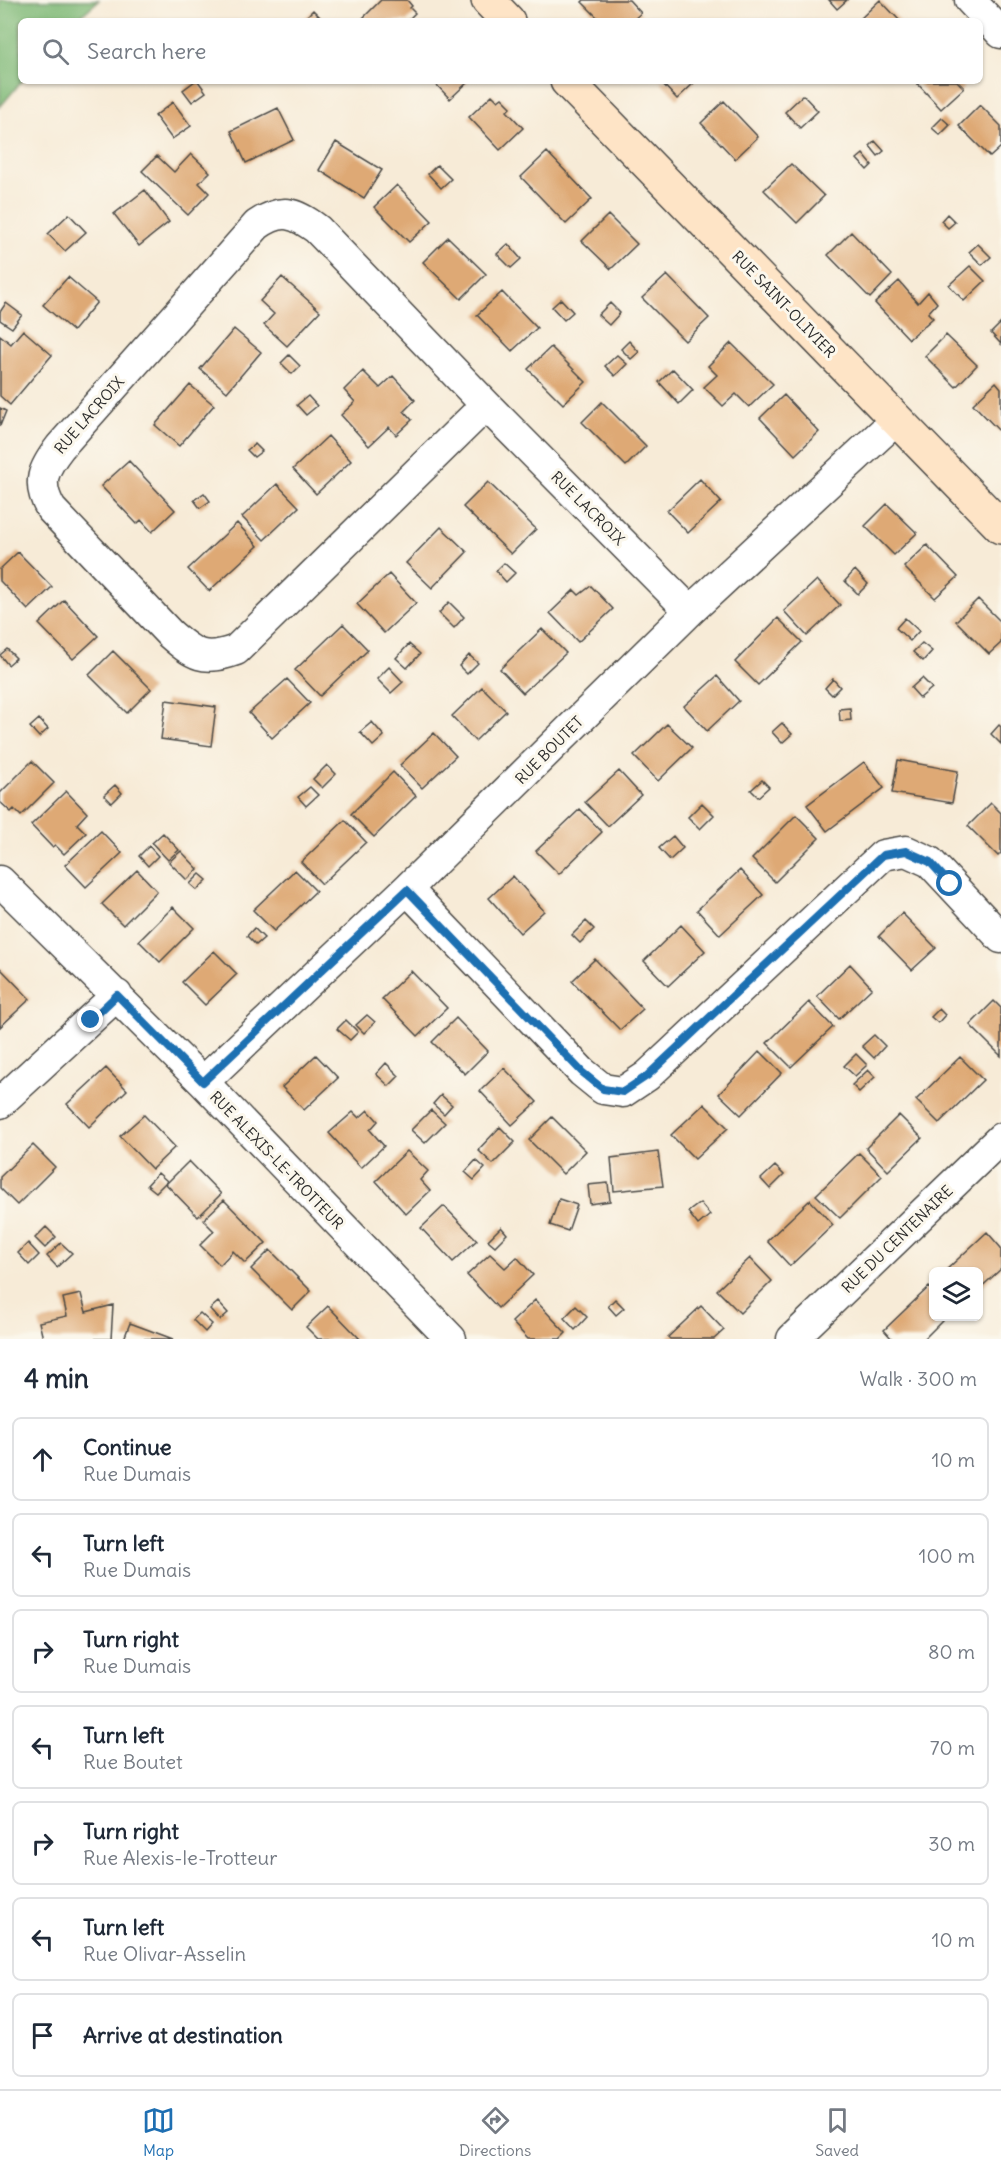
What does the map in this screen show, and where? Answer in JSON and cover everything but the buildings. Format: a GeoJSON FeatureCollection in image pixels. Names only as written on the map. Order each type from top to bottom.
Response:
{"type":"FeatureCollection","features":[{"type":"Feature","properties":{"kind":"street"},"geometry":{"type":"LineString","coordinates":[[488,0],[505,18]]}},
{"type":"Feature","properties":{"kind":"street"},"geometry":{"type":"LineString","coordinates":[[970,0],[1001,33]]}},
{"type":"Feature","properties":{"kind":"street","name":"RUE SAINT-OLIVIER"},"geometry":{"type":"LineString","coordinates":[[570,84],[1001,527]]}},
{"type":"Feature","properties":{"kind":"street","name":"RUE LACROIX"},"geometry":{"type":"LineString","coordinates":[[486,405],[236,650],[220,656],[201,656],[189,650],[170,634],[51,509],[43,494],[43,480],[48,463],[60,447],[257,225],[270,216],[285,214],[299,216],[317,229],[486,405],[690,611]]}},
{"type":"Feature","properties":{"kind":"street","name":"RUE BOUTET"},"geometry":{"type":"LineString","coordinates":[[203,1082],[407,890],[690,611],[896,420]]}},
{"type":"Feature","properties":{"kind":"street"},"geometry":{"type":"LineString","coordinates":[[407,890],[582,1072],[603,1089],[623,1092],[647,1076],[883,855],[906,851],[930,862],[1001,938]]}},
{"type":"Feature","properties":{"kind":"street","name":"RUE ALEXIS-LE-TROTTEUR"},"geometry":{"type":"LineString","coordinates":[[0,881],[203,1082],[451,1339]]}},
{"type":"Feature","properties":{"kind":"street"},"geometry":{"type":"LineString","coordinates":[[0,1103],[117,995]]}},
{"type":"Feature","properties":{"kind":"street","name":"RUE DU CENTENAIRE"},"geometry":{"type":"LineString","coordinates":[[792,1339],[1001,1138]]}},
{"type":"Feature","properties":{"kind":"green space"},"geometry":{"type":"Polygon","coordinates":[[[0,0],[99,0],[78,18],[18,18],[19,84],[0,107],[0,0]]]}},
{"type":"Feature","properties":{"kind":"route"},"geometry":{"type":"LineString","coordinates":[[91,1020],[117,995],[203,1082],[407,890],[582,1072],[603,1089],[623,1092],[647,1076],[883,855],[906,851],[930,862],[950,884]]}}]}
